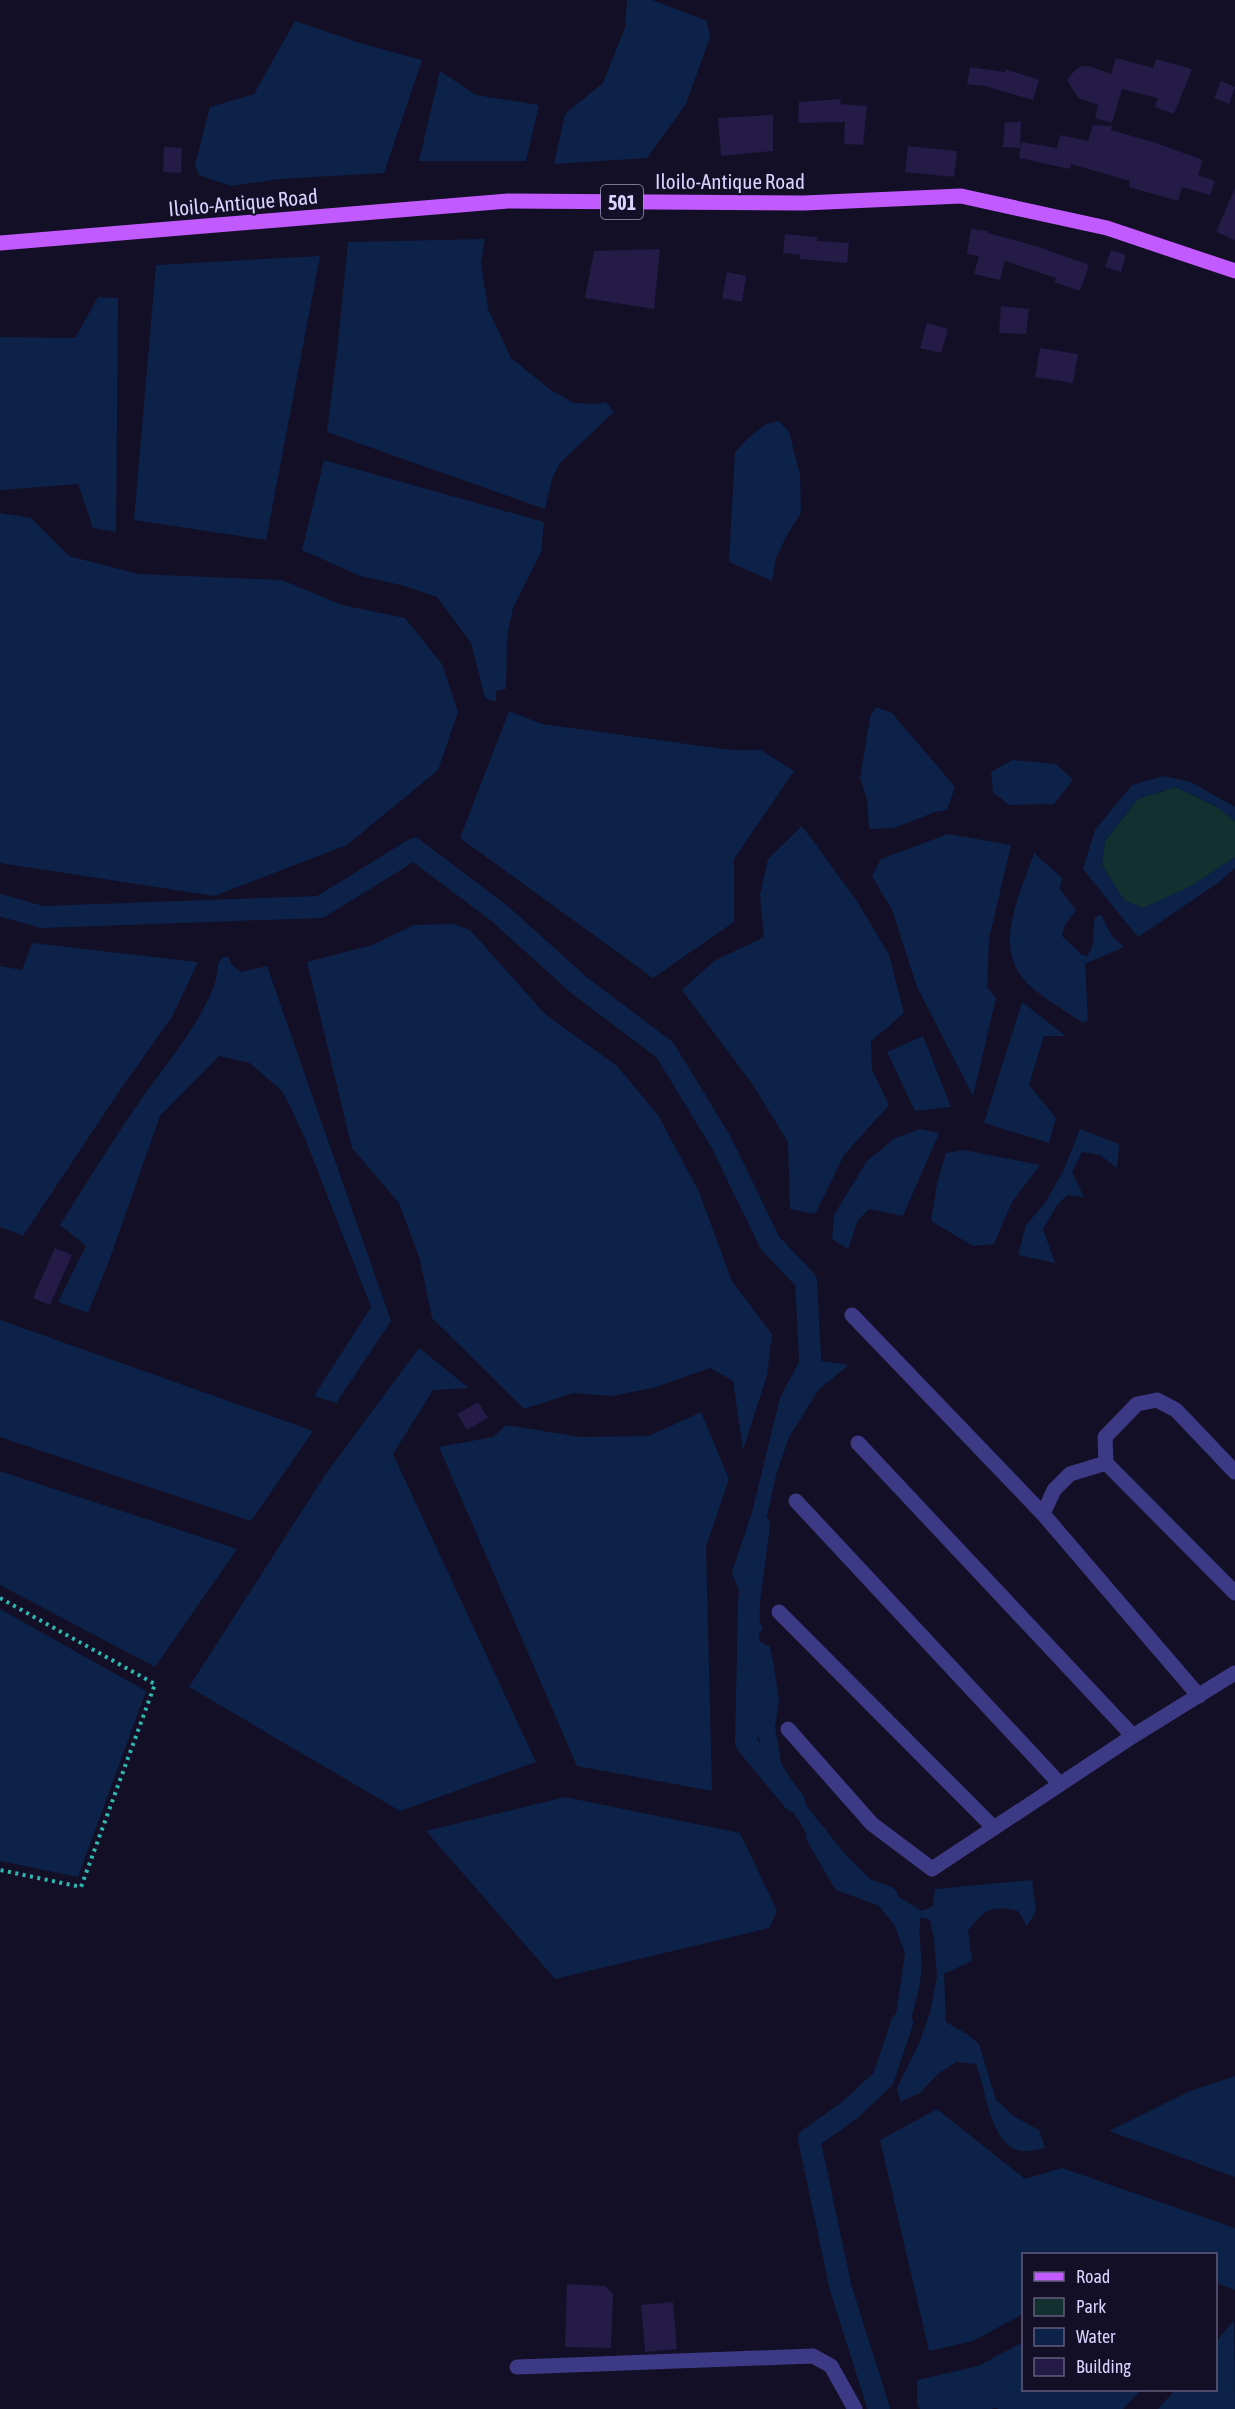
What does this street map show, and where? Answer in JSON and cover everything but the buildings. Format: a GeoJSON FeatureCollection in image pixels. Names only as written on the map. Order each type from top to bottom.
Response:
{"type":"FeatureCollection","features":[{"type":"Feature","properties":{"kind":"main road","name":"Iloilo-Antique Road"},"geometry":{"type":"LineString","coordinates":[[0,243],[508,201],[804,204],[961,196],[1107,228],[1235,271]]}},
{"type":"Feature","properties":{"kind":"street"},"geometry":{"type":"LineString","coordinates":[[852,1315],[1043,1514],[1199,1696]]}},
{"type":"Feature","properties":{"kind":"street"},"geometry":{"type":"LineString","coordinates":[[1235,1472],[1176,1410],[1157,1400],[1137,1404],[1105,1437],[1106,1462],[1235,1593]]}},
{"type":"Feature","properties":{"kind":"street"},"geometry":{"type":"LineString","coordinates":[[858,1443],[1133,1736]]}},
{"type":"Feature","properties":{"kind":"street"},"geometry":{"type":"LineString","coordinates":[[1043,1514],[1054,1490],[1070,1474],[1106,1462]]}},
{"type":"Feature","properties":{"kind":"street"},"geometry":{"type":"LineString","coordinates":[[796,1501],[1060,1784]]}},
{"type":"Feature","properties":{"kind":"street"},"geometry":{"type":"LineString","coordinates":[[779,1612],[994,1828]]}},
{"type":"Feature","properties":{"kind":"street"},"geometry":{"type":"LineString","coordinates":[[788,1729],[872,1824],[932,1869],[1133,1736],[1235,1673]]}},
{"type":"Feature","properties":{"kind":"street"},"geometry":{"type":"LineString","coordinates":[[517,2367],[813,2356],[831,2366],[855,2409]]}},
{"type":"Feature","properties":{"kind":"path"},"geometry":{"type":"LineString","coordinates":[[0,1598],[155,1684],[81,1887],[0,1870]]}},
{"type":"Feature","properties":{"kind":"green space"},"geometry":{"type":"Polygon","coordinates":[[[1176,787],[1217,807],[1235,821],[1235,857],[1191,887],[1143,908],[1125,901],[1102,866],[1105,841],[1138,799],[1176,787]]]}},
{"type":"Feature","properties":{"kind":"water"},"geometry":{"type":"Polygon","coordinates":[[[627,0],[652,0],[707,21],[710,37],[686,104],[647,158],[554,164],[565,114],[603,83],[625,28],[627,0]]]}},
{"type":"Feature","properties":{"kind":"water"},"geometry":{"type":"Polygon","coordinates":[[[295,21],[360,43],[422,60],[384,173],[279,179],[231,186],[199,175],[195,165],[210,107],[254,94],[295,21]]]}},
{"type":"Feature","properties":{"kind":"water"},"geometry":{"type":"Polygon","coordinates":[[[440,71],[476,95],[539,105],[526,161],[419,161],[440,71]]]}},
{"type":"Feature","properties":{"kind":"water"},"geometry":{"type":"Polygon","coordinates":[[[485,239],[481,263],[488,309],[511,358],[551,390],[574,403],[606,402],[614,412],[560,463],[552,479],[545,509],[327,432],[348,242],[485,239]]]}},
{"type":"Feature","properties":{"kind":"water"},"geometry":{"type":"Polygon","coordinates":[[[320,256],[266,540],[134,520],[156,265],[320,256]]]}},
{"type":"Feature","properties":{"kind":"water"},"geometry":{"type":"Polygon","coordinates":[[[98,297],[118,298],[116,532],[93,528],[78,484],[0,490],[0,337],[75,338],[98,297]]]}},
{"type":"Feature","properties":{"kind":"water"},"geometry":{"type":"Polygon","coordinates":[[[779,421],[789,432],[800,474],[801,513],[776,558],[772,581],[729,562],[735,452],[766,424],[779,421]]]}},
{"type":"Feature","properties":{"kind":"water"},"geometry":{"type":"Polygon","coordinates":[[[324,460],[544,522],[541,552],[513,608],[507,637],[506,689],[496,691],[496,702],[485,698],[471,643],[437,597],[401,585],[360,576],[302,550],[324,460]]]}},
{"type":"Feature","properties":{"kind":"water"},"geometry":{"type":"Polygon","coordinates":[[[0,513],[31,518],[69,556],[138,574],[282,580],[342,605],[405,618],[442,664],[458,712],[438,770],[347,845],[214,896],[0,863],[0,513]]]}},
{"type":"Feature","properties":{"kind":"water"},"geometry":{"type":"Polygon","coordinates":[[[876,707],[892,713],[955,787],[947,810],[935,812],[894,828],[869,829],[867,799],[860,778],[870,717],[876,707]]]}},
{"type":"Feature","properties":{"kind":"water"},"geometry":{"type":"Polygon","coordinates":[[[509,711],[542,724],[731,750],[761,750],[794,771],[734,859],[734,922],[653,978],[460,838],[509,711]]]}},
{"type":"Feature","properties":{"kind":"water"},"geometry":{"type":"Polygon","coordinates":[[[1012,760],[1056,764],[1073,780],[1054,804],[1009,805],[993,792],[991,772],[1012,760]]]}},
{"type":"Feature","properties":{"kind":"water"},"geometry":{"type":"Polygon","coordinates":[[[1164,776],[1191,782],[1235,807],[1235,821],[1217,807],[1176,787],[1138,799],[1105,841],[1102,866],[1125,901],[1143,908],[1191,886],[1235,857],[1235,868],[1218,883],[1138,937],[1083,869],[1095,830],[1132,785],[1164,776]]]}},
{"type":"Feature","properties":{"kind":"water"},"geometry":{"type":"Polygon","coordinates":[[[802,826],[857,901],[889,955],[904,1013],[871,1041],[872,1070],[889,1105],[844,1155],[815,1214],[790,1209],[788,1142],[753,1085],[682,990],[714,961],[764,937],[760,895],[768,859],[802,826]]]}},
{"type":"Feature","properties":{"kind":"water"},"geometry":{"type":"Polygon","coordinates":[[[948,834],[1011,845],[989,939],[987,987],[996,998],[973,1096],[917,987],[892,910],[872,876],[881,859],[948,834]]]}},
{"type":"Feature","properties":{"kind":"water"},"geometry":{"type":"Polygon","coordinates":[[[1034,853],[1062,878],[1060,889],[1076,910],[1065,925],[1062,936],[1082,955],[1087,956],[1093,943],[1095,917],[1101,915],[1112,936],[1124,947],[1085,964],[1088,1020],[1083,1023],[1030,986],[1018,971],[1012,956],[1010,939],[1012,922],[1034,853]]]}},
{"type":"Feature","properties":{"kind":"water"},"geometry":{"type":"Polygon","coordinates":[[[454,924],[470,930],[545,1014],[617,1066],[658,1115],[699,1192],[732,1281],[772,1334],[767,1375],[743,1450],[733,1381],[710,1368],[656,1387],[613,1396],[573,1393],[524,1409],[432,1318],[420,1260],[399,1203],[352,1148],[307,962],[372,945],[414,925],[454,924]]]}},
{"type":"Feature","properties":{"kind":"water"},"geometry":{"type":"Polygon","coordinates":[[[32,943],[198,962],[172,1017],[120,1090],[23,1236],[0,1227],[0,966],[22,970],[32,943]]]}},
{"type":"Feature","properties":{"kind":"water"},"geometry":{"type":"Polygon","coordinates":[[[223,957],[229,957],[231,964],[241,972],[267,966],[391,1321],[336,1403],[314,1396],[371,1307],[304,1136],[283,1092],[250,1063],[219,1056],[160,1116],[109,1261],[88,1313],[58,1302],[86,1246],[60,1225],[142,1098],[189,1033],[210,996],[218,964],[223,957]]]}},
{"type":"Feature","properties":{"kind":"water"},"geometry":{"type":"Polygon","coordinates":[[[1022,1002],[1066,1036],[1044,1036],[1029,1085],[1056,1118],[1049,1143],[984,1123],[1022,1002]]]}},
{"type":"Feature","properties":{"kind":"water"},"geometry":{"type":"Polygon","coordinates":[[[923,1036],[951,1107],[915,1111],[887,1052],[923,1036]]]}},
{"type":"Feature","properties":{"kind":"water"},"geometry":{"type":"Polygon","coordinates":[[[920,1129],[939,1133],[903,1216],[869,1209],[858,1220],[848,1249],[832,1239],[834,1215],[867,1161],[895,1138],[920,1129]]]}},
{"type":"Feature","properties":{"kind":"water"},"geometry":{"type":"Polygon","coordinates":[[[1080,1129],[1119,1144],[1117,1168],[1100,1155],[1082,1152],[1072,1172],[1084,1197],[1067,1195],[1057,1205],[1043,1229],[1055,1263],[1018,1255],[1026,1225],[1046,1202],[1064,1169],[1080,1129]]]}},
{"type":"Feature","properties":{"kind":"water"},"geometry":{"type":"Polygon","coordinates":[[[964,1150],[1040,1165],[1012,1202],[994,1244],[973,1246],[931,1221],[937,1184],[946,1153],[964,1150]]]}},
{"type":"Feature","properties":{"kind":"water"},"geometry":{"type":"Polygon","coordinates":[[[0,1320],[313,1431],[251,1521],[0,1437],[0,1320]]]}},
{"type":"Feature","properties":{"kind":"water"},"geometry":{"type":"Polygon","coordinates":[[[419,1348],[469,1388],[433,1390],[393,1454],[536,1762],[400,1811],[189,1687],[325,1475],[419,1348]]]}},
{"type":"Feature","properties":{"kind":"water"},"geometry":{"type":"Polygon","coordinates":[[[801,1358],[849,1365],[819,1389],[789,1437],[776,1475],[765,1526],[747,1577],[751,1598],[763,1630],[750,1638],[742,1599],[732,1572],[751,1516],[780,1398],[801,1358]]]}},
{"type":"Feature","properties":{"kind":"water"},"geometry":{"type":"Polygon","coordinates":[[[701,1412],[729,1479],[706,1547],[712,1791],[577,1766],[439,1447],[493,1437],[506,1425],[580,1437],[649,1436],[701,1412]]]}},
{"type":"Feature","properties":{"kind":"water"},"geometry":{"type":"Polygon","coordinates":[[[0,1471],[237,1549],[155,1667],[0,1585],[0,1471]]]}},
{"type":"Feature","properties":{"kind":"water"},"geometry":{"type":"Polygon","coordinates":[[[0,1609],[146,1691],[78,1877],[0,1861],[0,1609]]]}},
{"type":"Feature","properties":{"kind":"water"},"geometry":{"type":"Polygon","coordinates":[[[756,1639],[770,1647],[774,1666],[779,1701],[775,1727],[781,1763],[809,1809],[844,1853],[871,1880],[922,1911],[933,1906],[935,1889],[1032,1880],[1036,1911],[1027,1926],[1018,1911],[1001,1908],[989,1910],[968,1931],[972,1961],[944,1974],[946,2022],[979,2044],[996,2100],[1015,2117],[1039,2130],[1045,2148],[1022,2151],[1011,2147],[1003,2139],[991,2115],[976,2064],[956,2062],[938,2074],[920,2093],[900,2102],[897,2088],[919,2043],[930,2013],[937,1976],[930,1920],[921,1917],[921,1974],[918,1992],[902,2047],[894,2051],[888,2045],[894,2028],[905,1953],[895,1926],[878,1905],[808,1836],[782,1793],[757,1734],[754,1703],[756,1639]]]}},
{"type":"Feature","properties":{"kind":"water"},"geometry":{"type":"Polygon","coordinates":[[[565,1797],[740,1833],[777,1911],[769,1928],[555,1979],[426,1831],[565,1797]]]}},
{"type":"Feature","properties":{"kind":"water"},"geometry":{"type":"Polygon","coordinates":[[[1235,2076],[1235,2177],[1109,2131],[1190,2091],[1235,2076]]]}},
{"type":"Feature","properties":{"kind":"water"},"geometry":{"type":"Polygon","coordinates":[[[937,2109],[1025,2179],[1062,2168],[1235,2228],[1235,2290],[1217,2283],[1217,2253],[1022,2253],[1022,2315],[973,2341],[929,2351],[880,2140],[937,2109]]]}},
{"type":"Feature","properties":{"kind":"water"},"geometry":{"type":"Polygon","coordinates":[[[1234,2320],[1235,2409],[1158,2409],[1174,2391],[1217,2391],[1217,2341],[1234,2320]]]}},
{"type":"Feature","properties":{"kind":"water"},"geometry":{"type":"Polygon","coordinates":[[[1022,2343],[1022,2391],[1140,2391],[1123,2409],[998,2409],[995,2407],[992,2409],[920,2409],[917,2404],[917,2380],[978,2366],[1022,2343]]]}},
{"type":"Feature","properties":{"kind":"waterway"},"geometry":{"type":"LineString","coordinates":[[0,905],[42,917],[320,907],[414,849],[499,913],[580,986],[665,1050],[721,1142],[770,1243],[806,1281],[811,1378],[806,1387]]}},
{"type":"Feature","properties":{"kind":"waterway"},"geometry":{"type":"LineString","coordinates":[[759,1525],[749,1602],[746,1743],[794,1801]]}},
{"type":"Feature","properties":{"kind":"waterway"},"geometry":{"type":"LineString","coordinates":[[817,1836],[843,1881],[887,1897]]}},
{"type":"Feature","properties":{"kind":"waterway"},"geometry":{"type":"LineString","coordinates":[[879,2409],[841,2289],[809,2139],[850,2110],[883,2079],[902,2023]]}}]}
